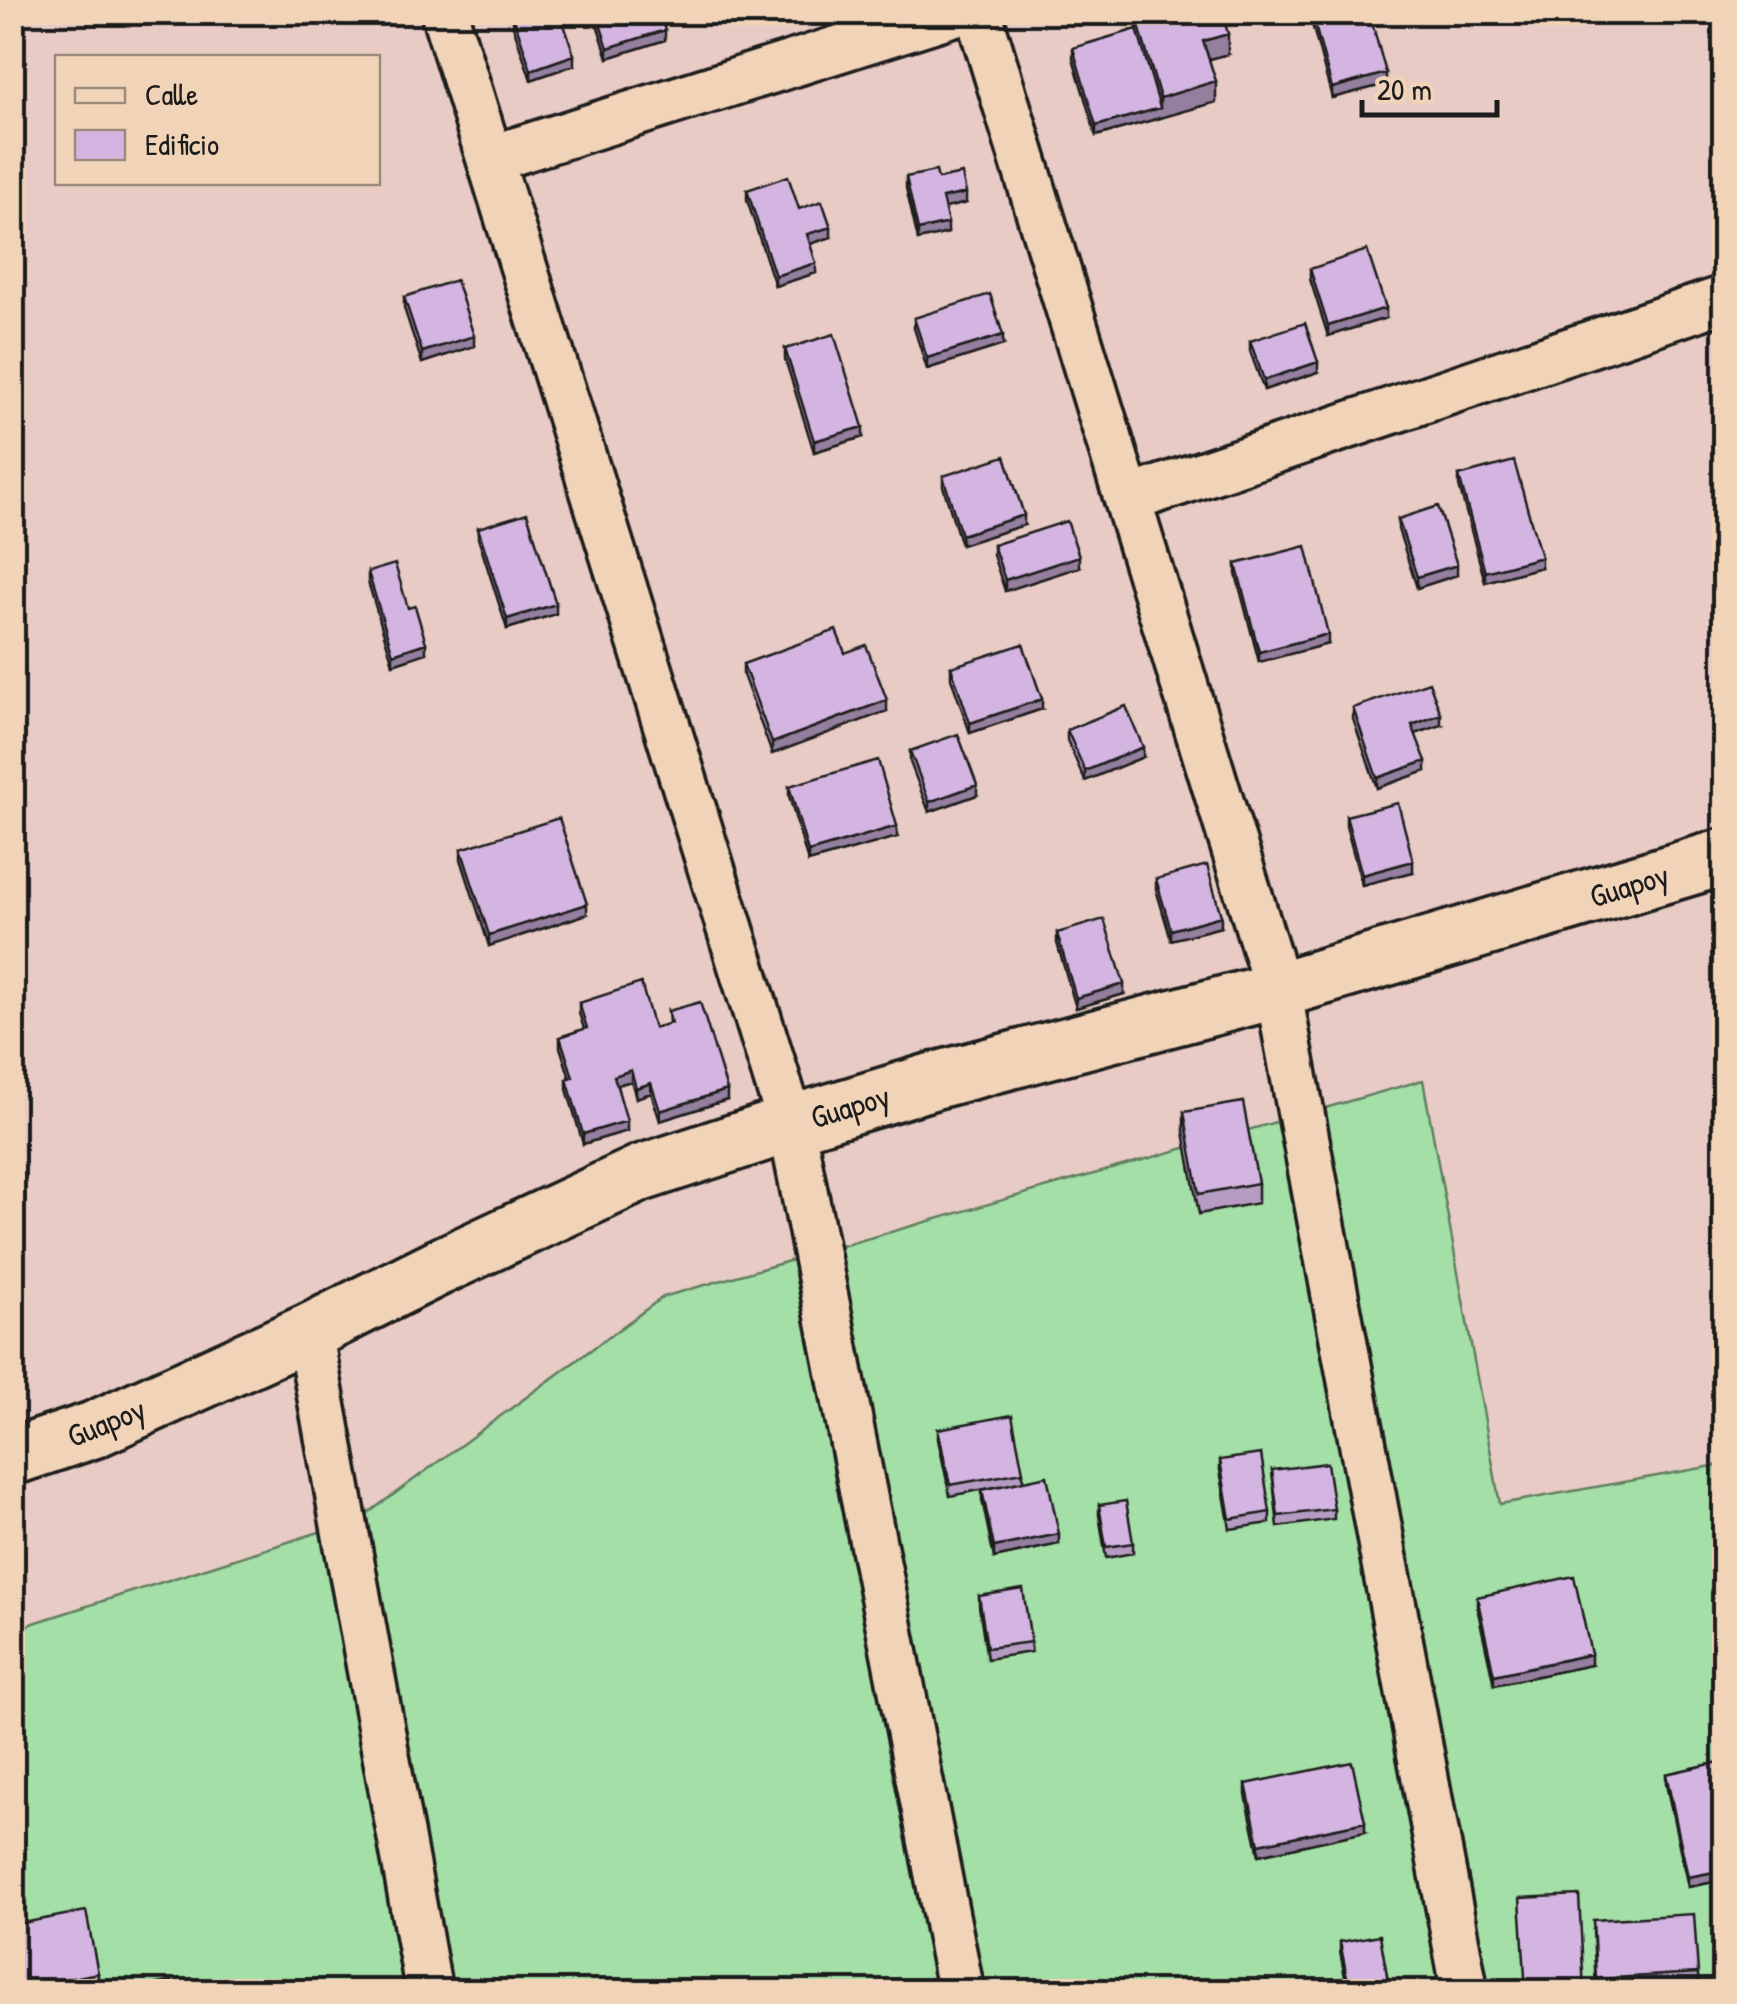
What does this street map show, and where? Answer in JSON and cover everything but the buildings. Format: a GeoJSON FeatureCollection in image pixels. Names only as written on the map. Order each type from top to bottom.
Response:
{"type":"FeatureCollection","features":[{"type":"Feature","properties":{"kind":"main road","name":"Guapoy"},"geometry":{"type":"LineString","coordinates":[[12,1458],[93,1430],[310,1332],[641,1173],[934,1080],[1278,990],[1724,857]]}},
{"type":"Feature","properties":{"kind":"street"},"geometry":{"type":"LineString","coordinates":[[444,12],[791,1124],[961,1992]]}},
{"type":"Feature","properties":{"kind":"street"},"geometry":{"type":"LineString","coordinates":[[490,158],[956,12]]}},
{"type":"Feature","properties":{"kind":"street"},"geometry":{"type":"LineString","coordinates":[[978,12],[1278,990],[1464,1992]]}},
{"type":"Feature","properties":{"kind":"street"},"geometry":{"type":"LineString","coordinates":[[1129,500],[1724,300]]}},
{"type":"Feature","properties":{"kind":"street"},"geometry":{"type":"LineString","coordinates":[[310,1332],[428,1992]]}},
{"type":"Feature","properties":{"kind":"green space"},"geometry":{"type":"Polygon","coordinates":[[[1423,1080],[1500,1504],[1724,1464],[1724,1991],[13,1991],[12,1630],[360,1519],[663,1297],[1423,1080]]]}}]}
